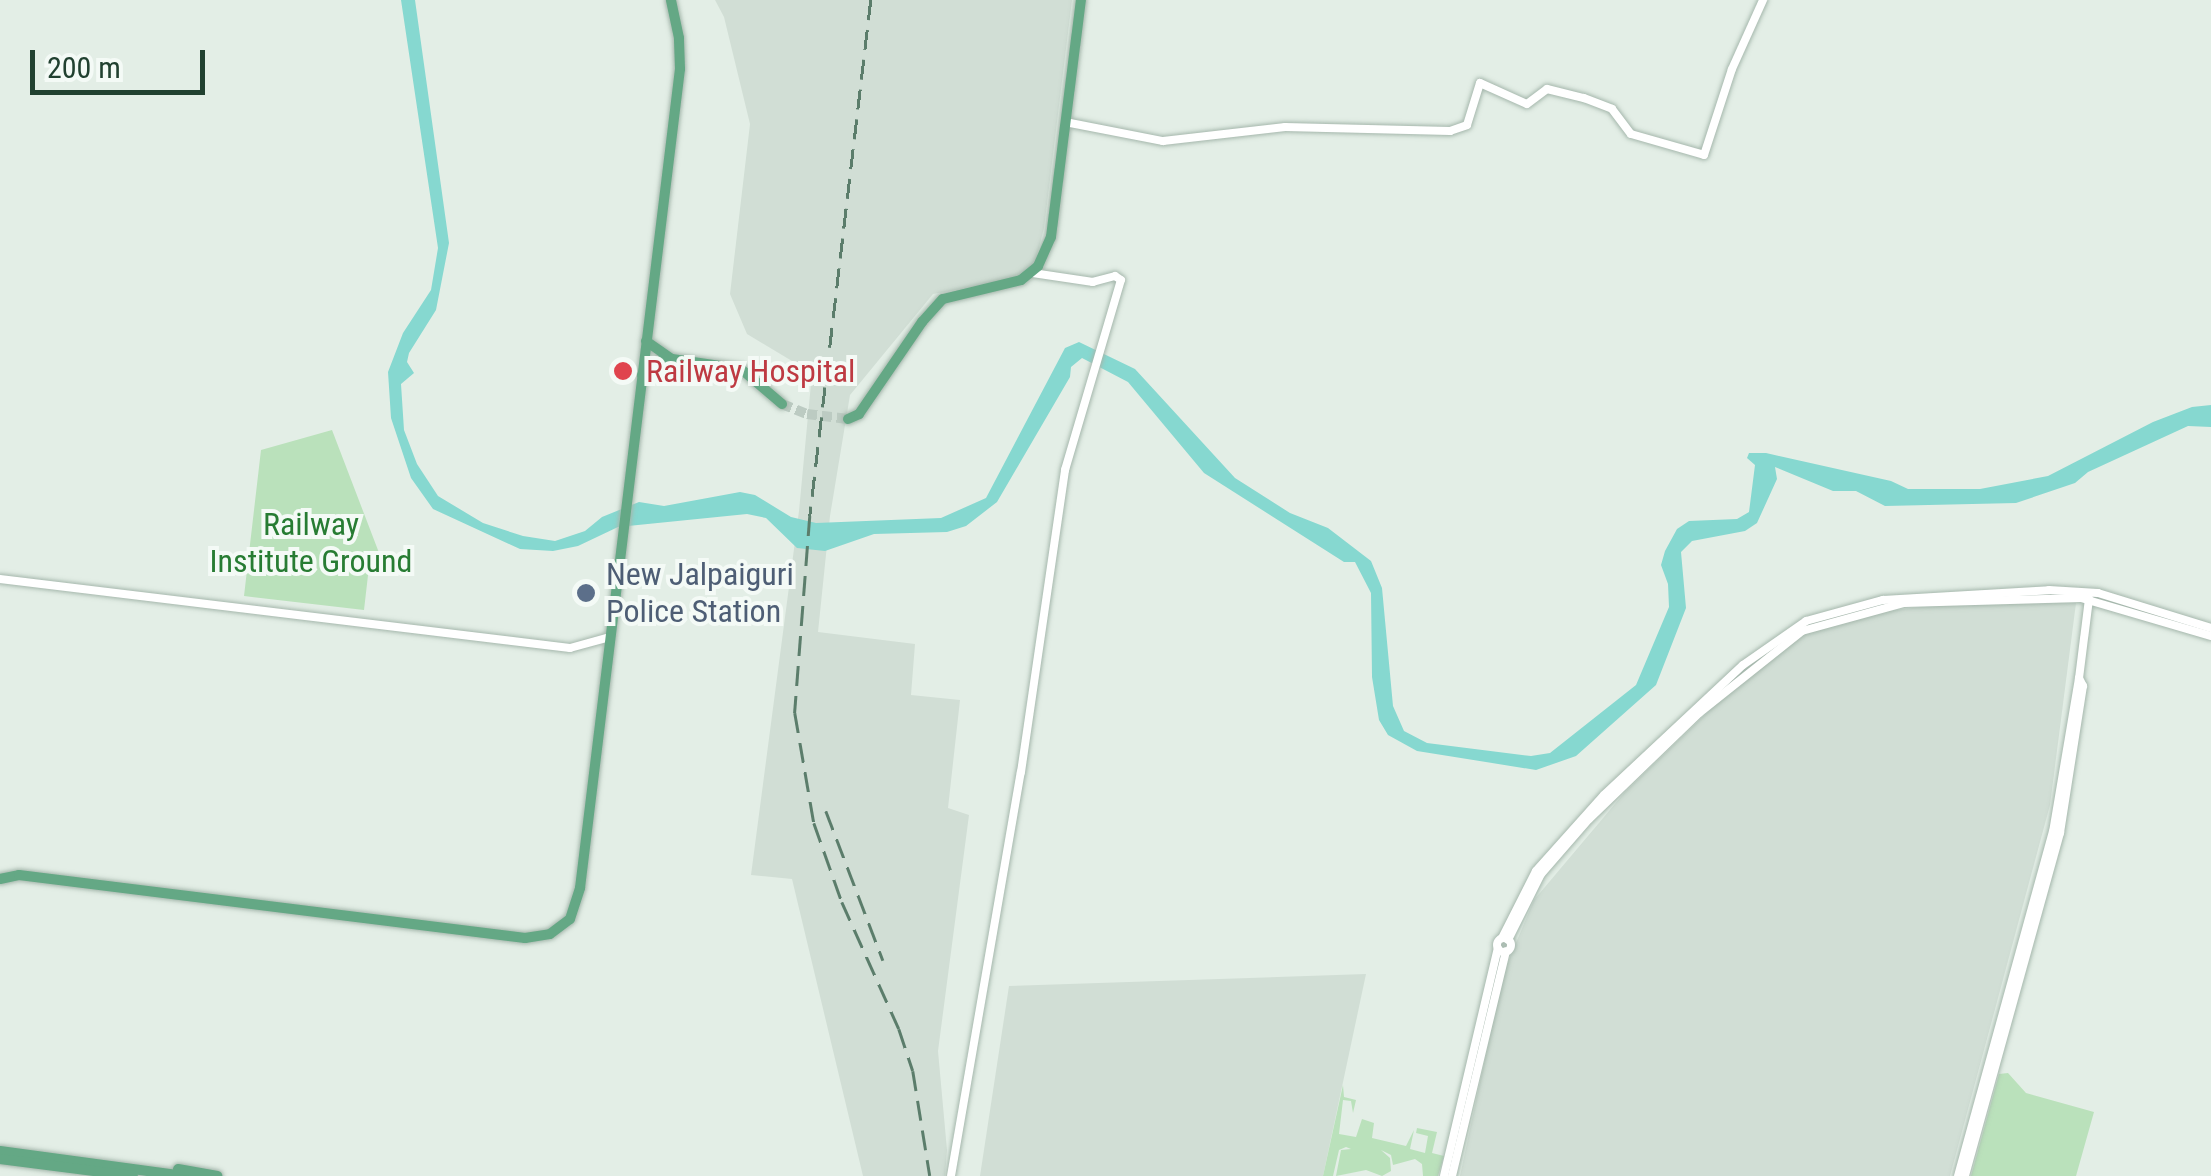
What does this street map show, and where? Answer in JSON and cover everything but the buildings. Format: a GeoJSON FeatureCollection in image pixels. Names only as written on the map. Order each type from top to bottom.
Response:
{"type":"FeatureCollection","features":[{"type":"Feature","properties":{"kind":"main road"},"geometry":{"type":"LineString","coordinates":[[0,879],[20,875],[525,938],[550,934],[565,924],[578,902],[680,69],[678,28],[670,0]]}},
{"type":"Feature","properties":{"kind":"main road"},"geometry":{"type":"LineString","coordinates":[[852,418],[943,299],[1021,280],[1033,273],[1051,237],[1081,0]]}},
{"type":"Feature","properties":{"kind":"main road"},"geometry":{"type":"LineString","coordinates":[[646,342],[666,357],[731,366],[755,378],[782,404]]}},
{"type":"Feature","properties":{"kind":"main road"},"geometry":{"type":"LineString","coordinates":[[642,375],[666,357]]}},
{"type":"Feature","properties":{"kind":"main road"},"geometry":{"type":"LineString","coordinates":[[0,1151],[184,1176]]}},
{"type":"Feature","properties":{"kind":"main road"},"geometry":{"type":"LineString","coordinates":[[0,1159],[133,1176]]}},
{"type":"Feature","properties":{"kind":"main road"},"geometry":{"type":"LineString","coordinates":[[122,1166],[142,1164],[217,1176]]}},
{"type":"Feature","properties":{"kind":"street"},"geometry":{"type":"LineString","coordinates":[[1065,122],[1163,141],[1285,127],[1450,131],[1468,124],[1480,83],[1527,104],[1547,89],[1584,98],[1612,109],[1623,127],[1639,138],[1704,155],[1732,69],[1762,0]]}},
{"type":"Feature","properties":{"kind":"street"},"geometry":{"type":"LineString","coordinates":[[951,1176],[1020,772],[1065,470],[1120,278],[1093,282],[1033,273]]}},
{"type":"Feature","properties":{"kind":"street"},"geometry":{"type":"LineString","coordinates":[[0,579],[575,648],[610,637]]}},
{"type":"Feature","properties":{"kind":"street"},"geometry":{"type":"LineString","coordinates":[[1444,1176],[1505,939],[1536,871],[1604,795],[1744,665],[1806,621],[1883,600],[2049,590],[2098,593],[2211,628]]}},
{"type":"Feature","properties":{"kind":"street"},"geometry":{"type":"LineString","coordinates":[[1505,939],[1542,874],[1588,818],[1699,713],[1802,631],[1904,602],[2088,598],[2211,636]]}},
{"type":"Feature","properties":{"kind":"street"},"geometry":{"type":"LineString","coordinates":[[1962,1176],[2053,832],[2088,598]]}},
{"type":"Feature","properties":{"kind":"street"},"geometry":{"type":"LineString","coordinates":[[1452,1176],[1502,949]]}},
{"type":"Feature","properties":{"kind":"shaded area"},"geometry":{"type":"Polygon","coordinates":[[[715,0],[1072,0],[1044,228],[1035,263],[1011,280],[933,294],[850,395],[830,516],[818,632],[915,644],[911,695],[960,700],[948,808],[969,815],[938,1051],[947,1150],[945,1176],[863,1176],[792,879],[751,875],[799,511],[812,373],[747,334],[730,294],[750,124],[724,17],[715,0]]]}},
{"type":"Feature","properties":{"kind":"shaded area"},"geometry":{"type":"Polygon","coordinates":[[[2076,603],[2050,805],[1950,1176],[1460,1176],[1503,974],[1534,900],[1625,792],[1742,679],[1806,633],[1879,612],[1946,604],[2076,603]]]}},
{"type":"Feature","properties":{"kind":"shaded area"},"geometry":{"type":"Polygon","coordinates":[[[1366,974],[1323,1176],[980,1176],[1009,986],[1366,974]]]}},
{"type":"Feature","properties":{"kind":"green space","name":"Railway Institute Ground"},"geometry":{"type":"Polygon","coordinates":[[[332,430],[381,558],[370,558],[364,610],[244,596],[261,450],[332,430]]]}},
{"type":"Feature","properties":{"kind":"green space"},"geometry":{"type":"Polygon","coordinates":[[[2008,1073],[2026,1093],[2094,1112],[2076,1176],[1971,1176],[1999,1074],[2008,1073]]]}},
{"type":"Feature","properties":{"kind":"green space"},"geometry":{"type":"Polygon","coordinates":[[[1343,1085],[1344,1097],[1356,1100],[1353,1113],[1351,1101],[1343,1100],[1339,1134],[1356,1137],[1362,1119],[1374,1123],[1372,1138],[1406,1146],[1414,1130],[1410,1149],[1425,1153],[1428,1136],[1416,1133],[1417,1128],[1437,1132],[1432,1153],[1444,1156],[1438,1176],[1423,1176],[1422,1164],[1415,1159],[1393,1165],[1391,1155],[1381,1150],[1390,1158],[1391,1171],[1382,1176],[1366,1170],[1336,1176],[1341,1150],[1351,1149],[1346,1147],[1339,1150],[1333,1176],[1323,1176],[1343,1085]]]}},
{"type":"Feature","properties":{"kind":"water"},"geometry":{"type":"Polygon","coordinates":[[[401,0],[415,0],[449,243],[436,310],[409,353],[407,362],[414,373],[401,384],[404,430],[417,464],[438,496],[483,523],[523,536],[555,541],[585,531],[602,517],[639,502],[664,506],[740,492],[755,495],[791,517],[816,523],[941,518],[986,498],[1065,348],[1079,342],[1135,369],[1235,478],[1290,513],[1328,528],[1371,561],[1382,588],[1393,706],[1404,731],[1427,743],[1531,756],[1550,753],[1636,685],[1669,607],[1668,584],[1661,565],[1665,551],[1677,529],[1689,521],[1737,519],[1749,512],[1755,465],[1747,458],[1749,453],[1766,453],[1891,481],[1908,489],[1980,489],[2048,476],[2153,422],[2192,407],[2211,405],[2211,427],[2188,426],[2088,472],[2075,483],[2016,503],[1885,506],[1856,491],[1833,491],[1775,467],[1777,479],[1757,523],[1745,531],[1692,541],[1681,552],[1686,608],[1656,685],[1576,756],[1536,770],[1417,751],[1388,735],[1379,720],[1372,677],[1371,593],[1355,562],[1344,562],[1204,473],[1128,382],[1082,358],[1071,367],[1070,377],[997,502],[966,526],[947,532],[874,534],[825,551],[797,548],[766,518],[747,514],[618,527],[578,546],[553,551],[520,549],[433,509],[411,478],[391,418],[388,372],[403,333],[431,290],[438,248],[401,0]]]}},
{"type":"Feature","properties":{"kind":"tunnel"},"geometry":{"type":"LineString","coordinates":[[782,404],[807,414],[848,419]]}},
{"type":"Feature","properties":{"kind":"railway"},"geometry":{"type":"LineString","coordinates":[[871,0],[810,516],[795,713],[814,823],[842,902],[899,1029],[913,1071],[930,1176]]}},
{"type":"Feature","properties":{"kind":"railway"},"geometry":{"type":"LineString","coordinates":[[826,811],[883,960]]}},
{"type":"Feature","properties":{"kind":"place","name":"Railway Hospital"},"geometry":{"type":"Point","coordinates":[623,371]}},
{"type":"Feature","properties":{"kind":"place","name":"New Jalpaiguri Police Station"},"geometry":{"type":"Point","coordinates":[586,593]}}]}
